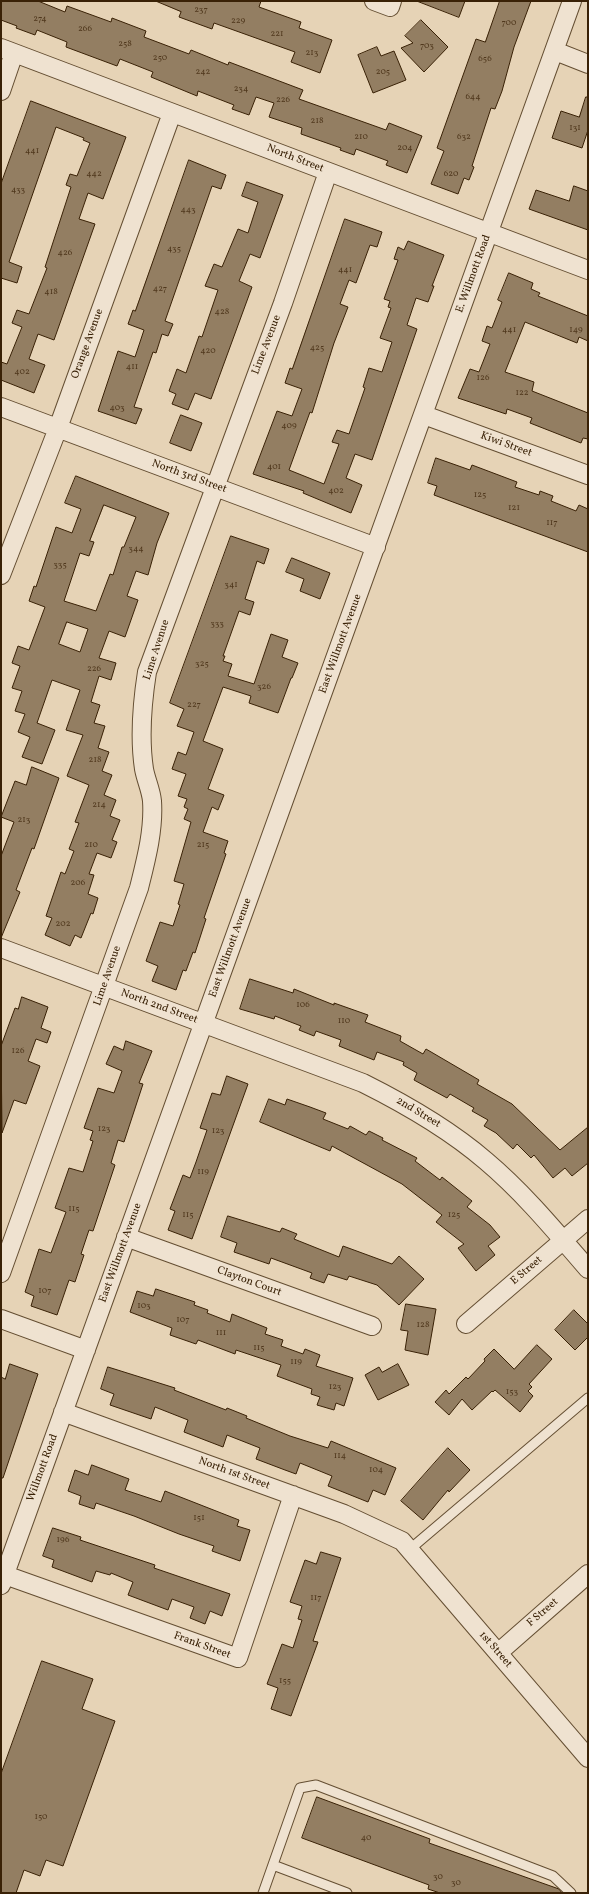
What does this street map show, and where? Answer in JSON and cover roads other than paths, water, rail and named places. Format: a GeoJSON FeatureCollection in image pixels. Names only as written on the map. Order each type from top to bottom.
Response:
{"type":"FeatureCollection","features":[{"type":"Feature","properties":{"kind":"street","name":"E. Willmott Road"},"geometry":{"type":"LineString","coordinates":[[376,547],[572,1]]}},
{"type":"Feature","properties":{"kind":"street"},"geometry":{"type":"LineString","coordinates":[[1,91],[8,51]]}},
{"type":"Feature","properties":{"kind":"street","name":"North Street"},"geometry":{"type":"LineString","coordinates":[[8,51],[588,270]]}},
{"type":"Feature","properties":{"kind":"street"},"geometry":{"type":"LineString","coordinates":[[554,51],[588,64]]}},
{"type":"Feature","properties":{"kind":"street","name":"Orange Avenue"},"geometry":{"type":"LineString","coordinates":[[1,575],[58,428],[172,113]]}},
{"type":"Feature","properties":{"kind":"street","name":"Lime Avenue"},"geometry":{"type":"LineString","coordinates":[[1,1272],[139,888],[149,846],[152,801],[144,769],[141,736],[142,704],[147,672],[283,304],[328,172]]}},
{"type":"Feature","properties":{"kind":"street","name":"North 3rd Street"},"geometry":{"type":"LineString","coordinates":[[1,407],[376,547]]}},
{"type":"Feature","properties":{"kind":"street","name":"Kiwi Street"},"geometry":{"type":"LineString","coordinates":[[424,415],[588,475]]}},
{"type":"Feature","properties":{"kind":"street","name":"East Willmott Avenue"},"geometry":{"type":"LineString","coordinates":[[86,1350],[376,547]]}},
{"type":"Feature","properties":{"kind":"street","name":"North 2nd Street"},"geometry":{"type":"LineString","coordinates":[[1,948],[204,1024]]}},
{"type":"Feature","properties":{"kind":"street","name":"2nd Street"},"geometry":{"type":"LineString","coordinates":[[204,1024],[363,1083],[417,1112],[459,1139],[486,1161],[525,1197],[588,1269]]}},
{"type":"Feature","properties":{"kind":"street","name":"E Street"},"geometry":{"type":"LineString","coordinates":[[466,1324],[588,1219]]}},
{"type":"Feature","properties":{"kind":"street","name":"Clayton Court"},"geometry":{"type":"LineString","coordinates":[[126,1237],[372,1326]]}},
{"type":"Feature","properties":{"kind":"street"},"geometry":{"type":"LineString","coordinates":[[1,1319],[86,1350]]}},
{"type":"Feature","properties":{"kind":"street","name":"Willmott Road"},"geometry":{"type":"LineString","coordinates":[[3,1580],[86,1350]]}},
{"type":"Feature","properties":{"kind":"street","name":"North 1st Street"},"geometry":{"type":"LineString","coordinates":[[63,1412],[344,1514],[406,1546]]}},
{"type":"Feature","properties":{"kind":"street","name":"Frank Street"},"geometry":{"type":"LineString","coordinates":[[3,1580],[238,1658],[293,1495]]}},
{"type":"Feature","properties":{"kind":"street","name":"1st Street"},"geometry":{"type":"LineString","coordinates":[[406,1546],[587,1754]]}},
{"type":"Feature","properties":{"kind":"street","name":"F Street"},"geometry":{"type":"LineString","coordinates":[[498,1653],[588,1574]]}},
{"type":"Feature","properties":{"kind":"lane"},"geometry":{"type":"LineString","coordinates":[[406,1546],[588,1398]]}},
{"type":"Feature","properties":{"kind":"lane"},"geometry":{"type":"LineString","coordinates":[[263,1893],[300,1788],[316,1785],[553,1876],[571,1893]]}},
{"type":"Feature","properties":{"kind":"lane"},"geometry":{"type":"LineString","coordinates":[[273,1865],[347,1893]]}}]}
